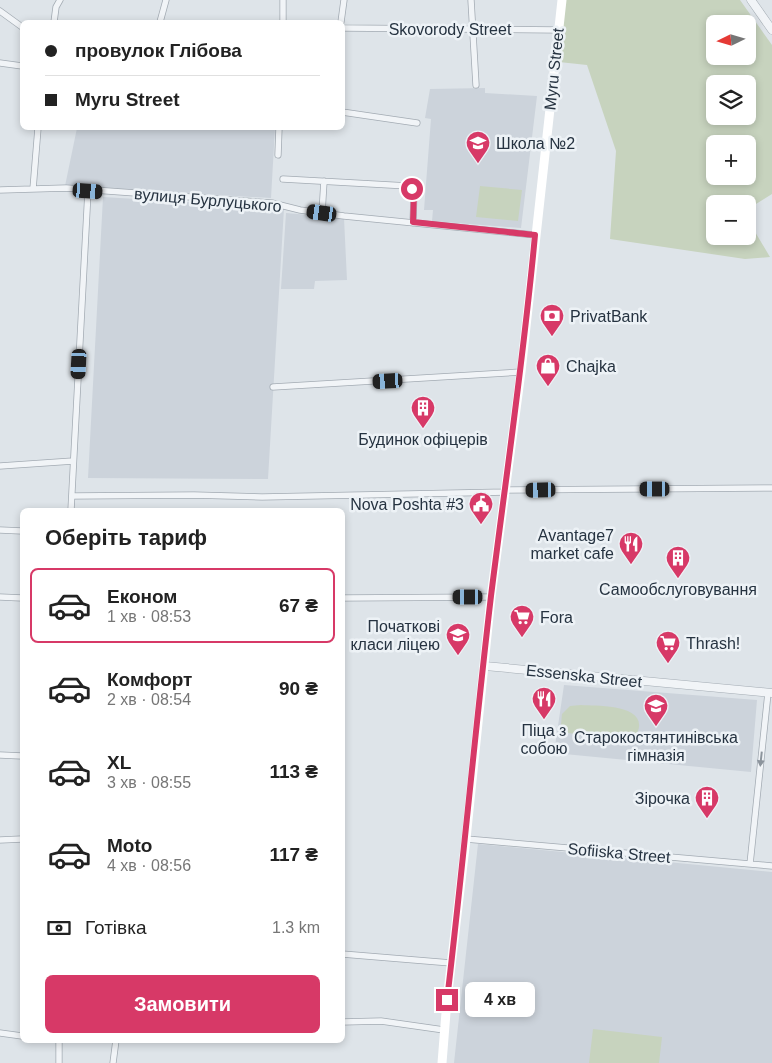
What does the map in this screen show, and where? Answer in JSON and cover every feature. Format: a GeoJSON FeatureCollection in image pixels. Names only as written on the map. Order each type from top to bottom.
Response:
{"type":"FeatureCollection","features":[{"type":"Feature","properties":{"kind":"main road","name":"Myru Street"},"geometry":{"type":"LineString","coordinates":[[442,1063],[451,963],[485,666],[491,597],[521,372],[562,0]]}},
{"type":"Feature","properties":{"kind":"street"},"geometry":{"type":"LineString","coordinates":[[54,20],[56,7],[60,0]]}},
{"type":"Feature","properties":{"kind":"street"},"geometry":{"type":"LineString","coordinates":[[283,0],[283,20]]}},
{"type":"Feature","properties":{"kind":"street"},"geometry":{"type":"LineString","coordinates":[[341,20],[344,0]]}},
{"type":"Feature","properties":{"kind":"street"},"geometry":{"type":"LineString","coordinates":[[471,0],[476,85]]}},
{"type":"Feature","properties":{"kind":"street"},"geometry":{"type":"LineString","coordinates":[[751,0],[772,30]]}},
{"type":"Feature","properties":{"kind":"street"},"geometry":{"type":"LineString","coordinates":[[160,20],[164,1]]}},
{"type":"Feature","properties":{"kind":"street"},"geometry":{"type":"LineString","coordinates":[[0,11],[20,26]]}},
{"type":"Feature","properties":{"kind":"street","name":"Skovorody Street"},"geometry":{"type":"LineString","coordinates":[[345,28],[558,30]]}},
{"type":"Feature","properties":{"kind":"street"},"geometry":{"type":"LineString","coordinates":[[0,63],[20,66]]}},
{"type":"Feature","properties":{"kind":"street"},"geometry":{"type":"LineString","coordinates":[[345,112],[418,123]]}},
{"type":"Feature","properties":{"kind":"street"},"geometry":{"type":"LineString","coordinates":[[33,188],[38,130]]}},
{"type":"Feature","properties":{"kind":"street"},"geometry":{"type":"LineString","coordinates":[[278,155],[279,130]]}},
{"type":"Feature","properties":{"kind":"street"},"geometry":{"type":"LineString","coordinates":[[284,179],[408,186],[414,193],[413,222]]}},
{"type":"Feature","properties":{"kind":"street"},"geometry":{"type":"LineString","coordinates":[[322,213],[324,181]]}},
{"type":"Feature","properties":{"kind":"street","name":"вулиця Бурлуцького"},"geometry":{"type":"LineString","coordinates":[[0,190],[33,188],[272,203],[322,213],[535,235]]}},
{"type":"Feature","properties":{"kind":"street"},"geometry":{"type":"LineString","coordinates":[[71,508],[88,191]]}},
{"type":"Feature","properties":{"kind":"street"},"geometry":{"type":"LineString","coordinates":[[273,387],[521,372]]}},
{"type":"Feature","properties":{"kind":"street"},"geometry":{"type":"LineString","coordinates":[[0,466],[73,461]]}},
{"type":"Feature","properties":{"kind":"street"},"geometry":{"type":"LineString","coordinates":[[72,496],[194,495],[262,497],[506,491],[772,488]]}},
{"type":"Feature","properties":{"kind":"street"},"geometry":{"type":"LineString","coordinates":[[0,530],[20,531]]}},
{"type":"Feature","properties":{"kind":"street"},"geometry":{"type":"LineString","coordinates":[[0,597],[20,598]]}},
{"type":"Feature","properties":{"kind":"street"},"geometry":{"type":"LineString","coordinates":[[345,598],[491,597]]}},
{"type":"Feature","properties":{"kind":"street","name":"Essenska Street"},"geometry":{"type":"LineString","coordinates":[[485,666],[770,693]]}},
{"type":"Feature","properties":{"kind":"street"},"geometry":{"type":"LineString","coordinates":[[750,864],[770,693]]}},
{"type":"Feature","properties":{"kind":"street"},"geometry":{"type":"LineString","coordinates":[[0,755],[20,756]]}},
{"type":"Feature","properties":{"kind":"street"},"geometry":{"type":"LineString","coordinates":[[0,840],[20,839]]}},
{"type":"Feature","properties":{"kind":"street","name":"Sofiiska Street"},"geometry":{"type":"LineString","coordinates":[[466,839],[772,866]]}},
{"type":"Feature","properties":{"kind":"street"},"geometry":{"type":"LineString","coordinates":[[345,954],[451,963]]}},
{"type":"Feature","properties":{"kind":"street"},"geometry":{"type":"LineString","coordinates":[[345,1022],[381,1021],[444,1030]]}},
{"type":"Feature","properties":{"kind":"street"},"geometry":{"type":"LineString","coordinates":[[0,1033],[20,1036]]}},
{"type":"Feature","properties":{"kind":"street"},"geometry":{"type":"LineString","coordinates":[[59,1043],[59,1063]]}},
{"type":"Feature","properties":{"kind":"street"},"geometry":{"type":"LineString","coordinates":[[113,1063],[116,1043]]}},
{"type":"Feature","properties":{"kind":"shaded area","name":"Школа №2"},"geometry":{"type":"Polygon","coordinates":[[[485,88],[485,93],[537,96],[521,228],[432,221],[433,210],[424,210],[431,119],[425,118],[430,89],[485,88]]]}},
{"type":"Feature","properties":{"kind":"shaded area"},"geometry":{"type":"Polygon","coordinates":[[[77,130],[275,130],[271,198],[65,186],[77,130]]]}},
{"type":"Feature","properties":{"kind":"shaded area"},"geometry":{"type":"Polygon","coordinates":[[[103,197],[284,208],[268,479],[88,478],[103,197]]]}},
{"type":"Feature","properties":{"kind":"shaded area"},"geometry":{"type":"Polygon","coordinates":[[[286,213],[344,218],[347,280],[315,281],[314,289],[281,289],[286,213]]]}},
{"type":"Feature","properties":{"kind":"shaded area","name":"Старокостянтинівська гімназія"},"geometry":{"type":"Polygon","coordinates":[[[564,685],[757,700],[751,772],[554,753],[564,685]]]}},
{"type":"Feature","properties":{"kind":"shaded area"},"geometry":{"type":"Polygon","coordinates":[[[478,844],[772,872],[772,1063],[454,1063],[478,844]]]}},
{"type":"Feature","properties":{"kind":"green space"},"geometry":{"type":"Polygon","coordinates":[[[565,0],[740,0],[751,15],[706,15],[706,65],[756,65],[756,22],[772,45],[772,194],[756,204],[756,195],[706,195],[706,245],[756,245],[756,233],[770,257],[745,259],[610,239],[616,151],[587,65],[559,62],[565,0]]]}},
{"type":"Feature","properties":{"kind":"green space"},"geometry":{"type":"Polygon","coordinates":[[[480,186],[522,190],[518,221],[476,217],[480,186]]]}},
{"type":"Feature","properties":{"kind":"green space"},"geometry":{"type":"Polygon","coordinates":[[[570,706],[606,706],[626,710],[638,719],[639,727],[636,734],[625,740],[568,733],[561,725],[562,714],[570,706]]]}},
{"type":"Feature","properties":{"kind":"green space"},"geometry":{"type":"Polygon","coordinates":[[[593,1029],[662,1037],[659,1063],[589,1063],[593,1029]]]}},
{"type":"Feature","properties":{"kind":"place","name":"Школа №2"},"geometry":{"type":"Point","coordinates":[478,164]}},
{"type":"Feature","properties":{"kind":"place","name":"PrivatBank"},"geometry":{"type":"Point","coordinates":[552,337]}},
{"type":"Feature","properties":{"kind":"place","name":"Сhajka"},"geometry":{"type":"Point","coordinates":[548,387]}},
{"type":"Feature","properties":{"kind":"place","name":"Будинок офіцерів"},"geometry":{"type":"Point","coordinates":[423,429]}},
{"type":"Feature","properties":{"kind":"place","name":"Nova Poshta #3"},"geometry":{"type":"Point","coordinates":[481,525]}},
{"type":"Feature","properties":{"kind":"place","name":"Avantage7 market cafe"},"geometry":{"type":"Point","coordinates":[631,565]}},
{"type":"Feature","properties":{"kind":"place","name":"Самообслуговування"},"geometry":{"type":"Point","coordinates":[678,579]}},
{"type":"Feature","properties":{"kind":"place","name":"Fora"},"geometry":{"type":"Point","coordinates":[522,638]}},
{"type":"Feature","properties":{"kind":"place","name":"Початкові класи ліцею"},"geometry":{"type":"Point","coordinates":[458,656]}},
{"type":"Feature","properties":{"kind":"place","name":"Thrash!"},"geometry":{"type":"Point","coordinates":[668,664]}},
{"type":"Feature","properties":{"kind":"place","name":"Піца з собою"},"geometry":{"type":"Point","coordinates":[544,720]}},
{"type":"Feature","properties":{"kind":"place","name":"Старокостянтинівська гімназія"},"geometry":{"type":"Point","coordinates":[656,727]}},
{"type":"Feature","properties":{"kind":"place","name":"Зірочка"},"geometry":{"type":"Point","coordinates":[707,819]}},
{"type":"Feature","properties":{"kind":"route"},"geometry":{"type":"LineString","coordinates":[[412,189],[414,193],[413,222],[470,230],[535,235],[521,372],[491,597],[485,666],[447,1000]]}}]}
